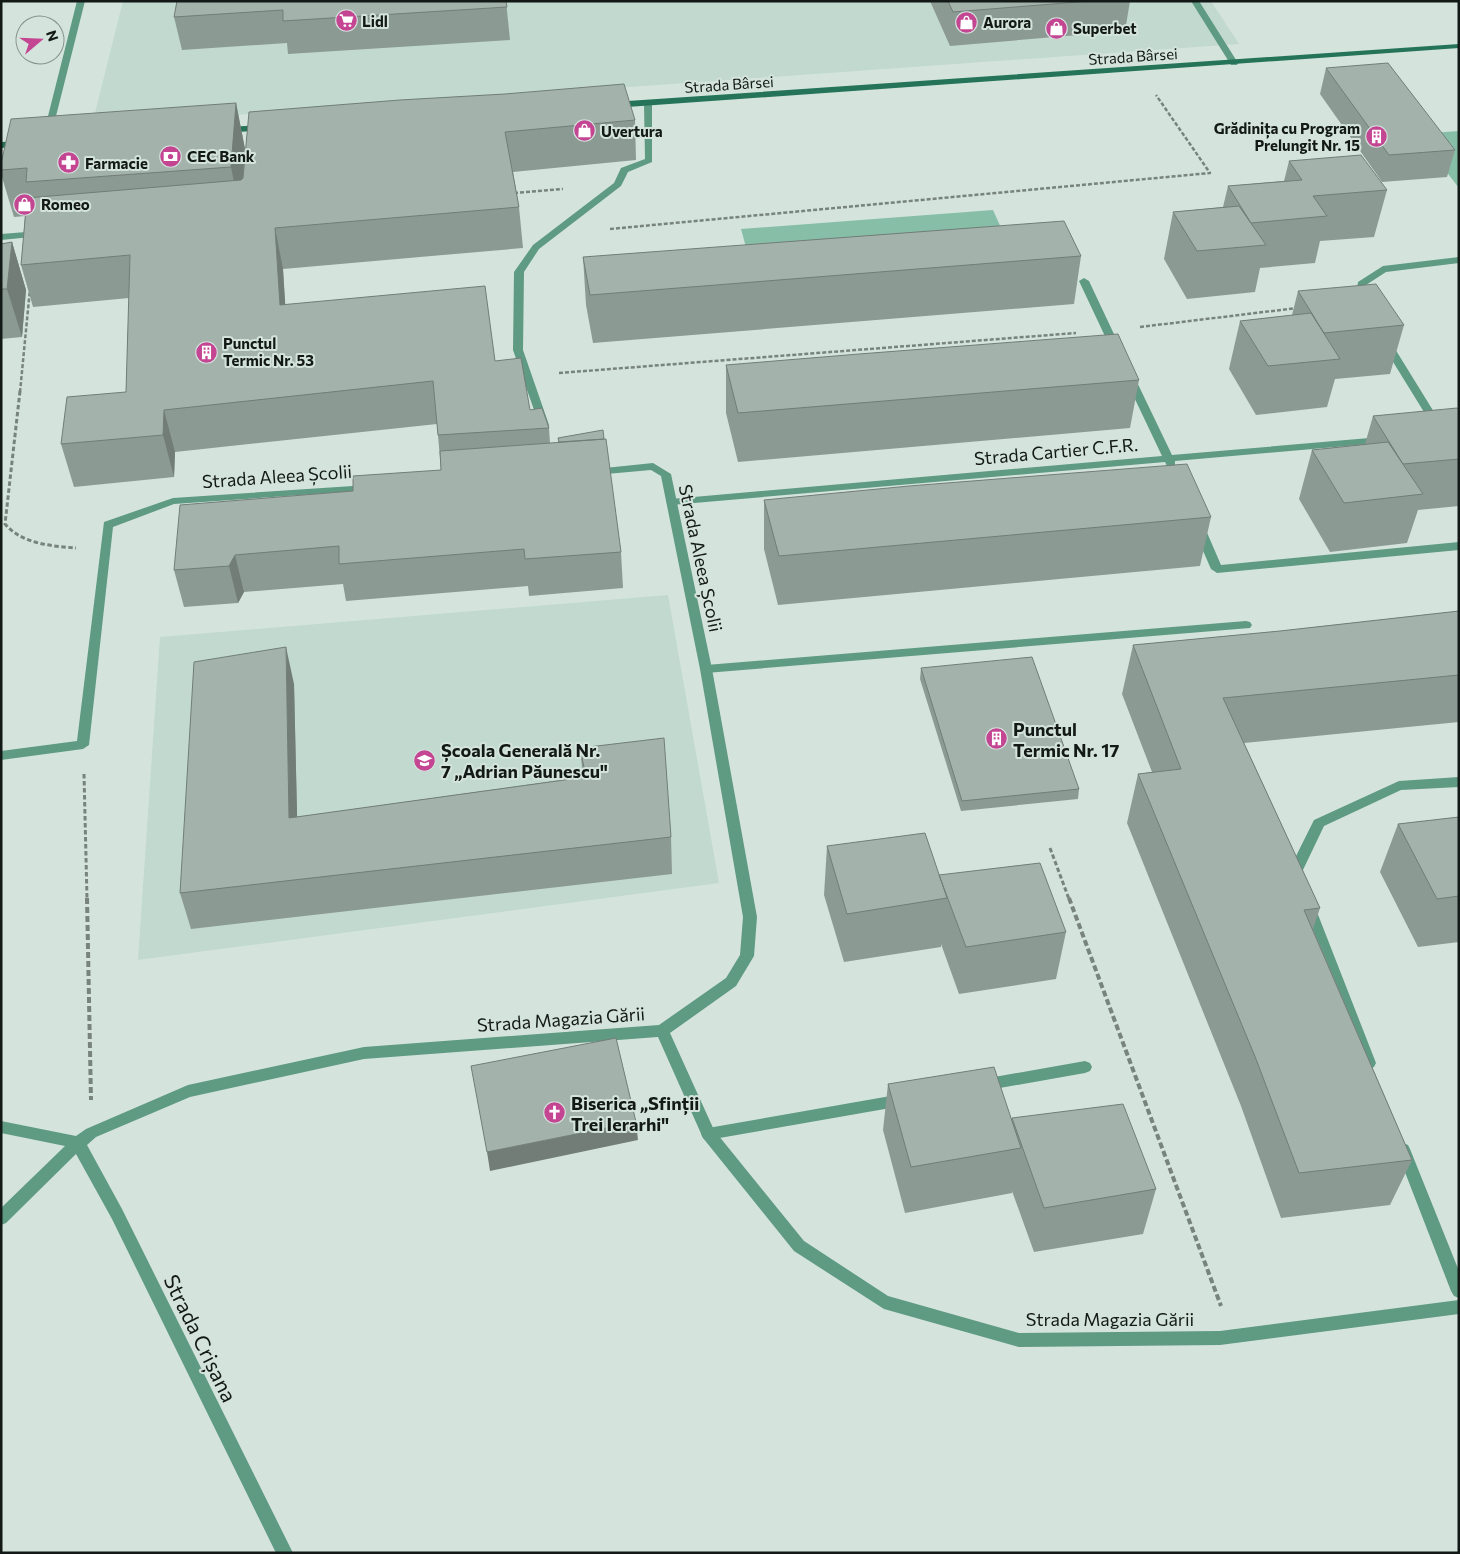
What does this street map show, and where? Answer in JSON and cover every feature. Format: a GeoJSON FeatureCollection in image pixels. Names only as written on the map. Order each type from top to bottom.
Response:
{"type":"FeatureCollection","features":[{"type":"Feature","properties":{"kind":"street"},"geometry":{"type":"LineString","coordinates":[[46,142],[81,1]]}},
{"type":"Feature","properties":{"kind":"street"},"geometry":{"type":"LineString","coordinates":[[1195,1],[1234,63]]}},
{"type":"Feature","properties":{"kind":"street","name":"Strada Bârsei"},"geometry":{"type":"LineString","coordinates":[[599,106],[1459,46]]}},
{"type":"Feature","properties":{"kind":"street"},"geometry":{"type":"LineString","coordinates":[[549,439],[518,350],[519,272],[536,247],[618,184],[624,170],[648,160],[648,103]]}},
{"type":"Feature","properties":{"kind":"street"},"geometry":{"type":"LineString","coordinates":[[214,131],[253,133],[273,127]]}},
{"type":"Feature","properties":{"kind":"street"},"geometry":{"type":"LineString","coordinates":[[1,145],[28,143]]}},
{"type":"Feature","properties":{"kind":"street"},"geometry":{"type":"LineString","coordinates":[[1,237],[50,234]]}},
{"type":"Feature","properties":{"kind":"street"},"geometry":{"type":"LineString","coordinates":[[1365,309],[1360,301],[1361,284],[1383,269],[1459,260]]}},
{"type":"Feature","properties":{"kind":"street"},"geometry":{"type":"LineString","coordinates":[[1084,281],[1176,476]]}},
{"type":"Feature","properties":{"kind":"street"},"geometry":{"type":"LineString","coordinates":[[1381,334],[1443,435],[1434,436]]}},
{"type":"Feature","properties":{"kind":"street","name":"Strada Cartier C.F.R."},"geometry":{"type":"LineString","coordinates":[[671,502],[1394,439]]}},
{"type":"Feature","properties":{"kind":"street","name":"Strada Aleea Școlii"},"geometry":{"type":"LineString","coordinates":[[579,473],[653,466],[666,474],[706,669],[750,917],[747,956],[731,982],[662,1032]]}},
{"type":"Feature","properties":{"kind":"street","name":"Strada Aleea Școlii"},"geometry":{"type":"LineString","coordinates":[[83,745],[108,525],[173,501],[381,487]]}},
{"type":"Feature","properties":{"kind":"street"},"geometry":{"type":"LineString","coordinates":[[1195,518],[1217,569],[1459,546]]}},
{"type":"Feature","properties":{"kind":"street"},"geometry":{"type":"LineString","coordinates":[[706,669],[1246,625]]}},
{"type":"Feature","properties":{"kind":"street"},"geometry":{"type":"LineString","coordinates":[[1,756],[83,745]]}},
{"type":"Feature","properties":{"kind":"street"},"geometry":{"type":"LineString","coordinates":[[1373,1072],[1295,872],[1319,823],[1399,786],[1459,782]]}},
{"type":"Feature","properties":{"kind":"street","name":"Strada Magazia Gării"},"geometry":{"type":"LineString","coordinates":[[1,1218],[78,1143],[92,1133],[188,1091],[364,1053],[662,1032],[708,1134],[799,1246],[884,1302],[1020,1340],[1233,1337],[1459,1307]]}},
{"type":"Feature","properties":{"kind":"street"},"geometry":{"type":"LineString","coordinates":[[969,1088],[1084,1067]]}},
{"type":"Feature","properties":{"kind":"street"},"geometry":{"type":"LineString","coordinates":[[708,1134],[920,1096]]}},
{"type":"Feature","properties":{"kind":"street"},"geometry":{"type":"LineString","coordinates":[[1,1127],[78,1143]]}},
{"type":"Feature","properties":{"kind":"street"},"geometry":{"type":"LineString","coordinates":[[1398,1136],[1459,1291]]}},
{"type":"Feature","properties":{"kind":"street","name":"Strada Crișana"},"geometry":{"type":"LineString","coordinates":[[78,1143],[117,1214],[285,1553]]}},
{"type":"Feature","properties":{"kind":"path"},"geometry":{"type":"LineString","coordinates":[[552,234],[1210,173],[1138,69]]}},
{"type":"Feature","properties":{"kind":"path"},"geometry":{"type":"LineString","coordinates":[[511,194],[618,184]]}},
{"type":"Feature","properties":{"kind":"path"},"geometry":{"type":"LineString","coordinates":[[30,282],[24,359],[5,524],[10,532],[44,545],[105,549]]}},
{"type":"Feature","properties":{"kind":"path"},"geometry":{"type":"LineString","coordinates":[[527,375],[1107,331],[1302,308]]}},
{"type":"Feature","properties":{"kind":"path"},"geometry":{"type":"LineString","coordinates":[[83,745],[92,1133]]}},
{"type":"Feature","properties":{"kind":"path"},"geometry":{"type":"LineString","coordinates":[[1050,848],[1233,1337]]}},
{"type":"Feature","properties":{"kind":"shaded area"},"geometry":{"type":"Polygon","coordinates":[[[123,1],[1211,1],[1239,44],[92,125],[123,1]]]}},
{"type":"Feature","properties":{"kind":"shaded area","name":"Școala Generală Nr. 7 „Adrian Păunescu\""},"geometry":{"type":"Polygon","coordinates":[[[668,595],[719,883],[138,960],[160,637],[668,595]]]}},
{"type":"Feature","properties":{"kind":"green space"},"geometry":{"type":"Polygon","coordinates":[[[1459,131],[1459,188],[1417,134],[1459,131]]]}},
{"type":"Feature","properties":{"kind":"green space"},"geometry":{"type":"Polygon","coordinates":[[[993,210],[1010,248],[752,269],[741,229],[993,210]]]}},
{"type":"Feature","properties":{"kind":"building"},"geometry":{"type":"Polygon","coordinates":[[[177,1],[506,1],[507,7],[283,21],[283,10],[174,17],[177,1]]]}},
{"type":"Feature","properties":{"kind":"building"},"geometry":{"type":"Polygon","coordinates":[[[948,1],[1090,1],[953,12],[948,1]]]}},
{"type":"Feature","properties":{"kind":"building"},"geometry":{"type":"Polygon","coordinates":[[[1388,63],[1455,150],[1389,155],[1326,68],[1388,63]]]}},
{"type":"Feature","properties":{"kind":"building"},"geometry":{"type":"Polygon","coordinates":[[[624,84],[635,120],[505,132],[519,207],[275,228],[280,305],[485,286],[495,361],[521,358],[530,410],[542,408],[549,428],[438,435],[433,381],[164,410],[163,435],[61,444],[67,397],[126,392],[130,255],[21,265],[27,198],[241,180],[243,178],[249,112],[624,84]]]}},
{"type":"Feature","properties":{"kind":"building"},"geometry":{"type":"Polygon","coordinates":[[[236,103],[231,167],[26,182],[27,168],[1,170],[11,119],[236,103]]]}},
{"type":"Feature","properties":{"kind":"building"},"geometry":{"type":"Polygon","coordinates":[[[1361,155],[1387,190],[1313,196],[1327,216],[1251,223],[1228,186],[1302,180],[1289,161],[1361,155]]]}},
{"type":"Feature","properties":{"kind":"building"},"geometry":{"type":"Polygon","coordinates":[[[1239,206],[1266,245],[1197,251],[1173,212],[1239,206]]]}},
{"type":"Feature","properties":{"kind":"building"},"geometry":{"type":"Polygon","coordinates":[[[1064,221],[1081,256],[590,295],[583,257],[1064,221]]]}},
{"type":"Feature","properties":{"kind":"building"},"geometry":{"type":"Polygon","coordinates":[[[12,242],[7,289],[1,289],[1,244],[12,242]]]}},
{"type":"Feature","properties":{"kind":"building"},"geometry":{"type":"Polygon","coordinates":[[[1376,284],[1404,325],[1324,333],[1298,291],[1376,284]]]}},
{"type":"Feature","properties":{"kind":"building"},"geometry":{"type":"Polygon","coordinates":[[[1311,313],[1340,359],[1268,366],[1240,321],[1311,313]]]}},
{"type":"Feature","properties":{"kind":"building"},"geometry":{"type":"Polygon","coordinates":[[[1118,334],[1139,380],[738,413],[726,365],[859,354],[1118,334]]]}},
{"type":"Feature","properties":{"kind":"building"},"geometry":{"type":"Polygon","coordinates":[[[1457,408],[1459,410],[1459,459],[1403,464],[1373,416],[1457,408]]]}},
{"type":"Feature","properties":{"kind":"building"},"geometry":{"type":"Polygon","coordinates":[[[603,430],[604,439],[559,442],[558,438],[603,430]]]}},
{"type":"Feature","properties":{"kind":"building"},"geometry":{"type":"Polygon","coordinates":[[[606,439],[621,552],[525,559],[524,549],[339,564],[339,546],[235,555],[229,566],[174,570],[180,505],[353,491],[353,476],[441,470],[440,451],[606,439]]]}},
{"type":"Feature","properties":{"kind":"building"},"geometry":{"type":"Polygon","coordinates":[[[1388,442],[1423,494],[1344,503],[1312,450],[1388,442]]]}},
{"type":"Feature","properties":{"kind":"building"},"geometry":{"type":"Polygon","coordinates":[[[1187,464],[1211,517],[779,556],[764,500],[909,486],[1187,464]]]}},
{"type":"Feature","properties":{"kind":"building"},"geometry":{"type":"Polygon","coordinates":[[[1459,611],[1459,675],[1223,698],[1320,908],[1304,910],[1412,1160],[1299,1173],[1256,1059],[1138,774],[1181,769],[1133,645],[1459,611]]]}},
{"type":"Feature","properties":{"kind":"building"},"geometry":{"type":"Polygon","coordinates":[[[286,647],[289,818],[586,777],[580,748],[664,738],[671,837],[180,893],[194,662],[286,647]]]}},
{"type":"Feature","properties":{"kind":"building","name":"Punctul Termic Nr. 17"},"geometry":{"type":"Polygon","coordinates":[[[1032,657],[1079,789],[962,801],[921,668],[1032,657]]]}},
{"type":"Feature","properties":{"kind":"building"},"geometry":{"type":"Polygon","coordinates":[[[1459,817],[1459,896],[1437,899],[1398,824],[1459,817]]]}},
{"type":"Feature","properties":{"kind":"building"},"geometry":{"type":"Polygon","coordinates":[[[925,833],[947,898],[847,914],[827,846],[925,833]]]}},
{"type":"Feature","properties":{"kind":"building"},"geometry":{"type":"Polygon","coordinates":[[[1040,863],[1066,932],[966,947],[939,875],[1040,863]]]}},
{"type":"Feature","properties":{"kind":"building","name":"Biserica „Sfinții Trei Ierarhi\""},"geometry":{"type":"Polygon","coordinates":[[[616,1038],[636,1122],[487,1152],[471,1066],[616,1038]]]}},
{"type":"Feature","properties":{"kind":"building"},"geometry":{"type":"Polygon","coordinates":[[[994,1067],[1021,1148],[911,1167],[888,1084],[994,1067]]]}},
{"type":"Feature","properties":{"kind":"building"},"geometry":{"type":"Polygon","coordinates":[[[1123,1104],[1156,1189],[1044,1208],[1012,1118],[1123,1104]]]}},
{"type":"Feature","properties":{"kind":"place","name":"Lidl"},"geometry":{"type":"Point","coordinates":[346,21]}},
{"type":"Feature","properties":{"kind":"place","name":"Aurora"},"geometry":{"type":"Point","coordinates":[967,22]}},
{"type":"Feature","properties":{"kind":"place","name":"Superbet"},"geometry":{"type":"Point","coordinates":[1057,28]}},
{"type":"Feature","properties":{"kind":"place","name":"Uvertura"},"geometry":{"type":"Point","coordinates":[585,131]}},
{"type":"Feature","properties":{"kind":"place","name":"Grădinița cu Program Prelungit Nr. 15"},"geometry":{"type":"Point","coordinates":[1376,137]}},
{"type":"Feature","properties":{"kind":"place","name":"CEC Bank"},"geometry":{"type":"Point","coordinates":[171,156]}},
{"type":"Feature","properties":{"kind":"place","name":"Farmacie"},"geometry":{"type":"Point","coordinates":[69,163]}},
{"type":"Feature","properties":{"kind":"place","name":"Romeo"},"geometry":{"type":"Point","coordinates":[25,204]}},
{"type":"Feature","properties":{"kind":"place","name":"Punctul Termic Nr. 53"},"geometry":{"type":"Point","coordinates":[207,352]}},
{"type":"Feature","properties":{"kind":"place","name":"Punctul Termic Nr. 17"},"geometry":{"type":"Point","coordinates":[997,739]}},
{"type":"Feature","properties":{"kind":"place","name":"Școala Generală Nr. 7 „Adrian Păunescu\""},"geometry":{"type":"Point","coordinates":[425,760]}},
{"type":"Feature","properties":{"kind":"place","name":"Biserica „Sfinții Trei Ierarhi\""},"geometry":{"type":"Point","coordinates":[555,1113]}}]}
